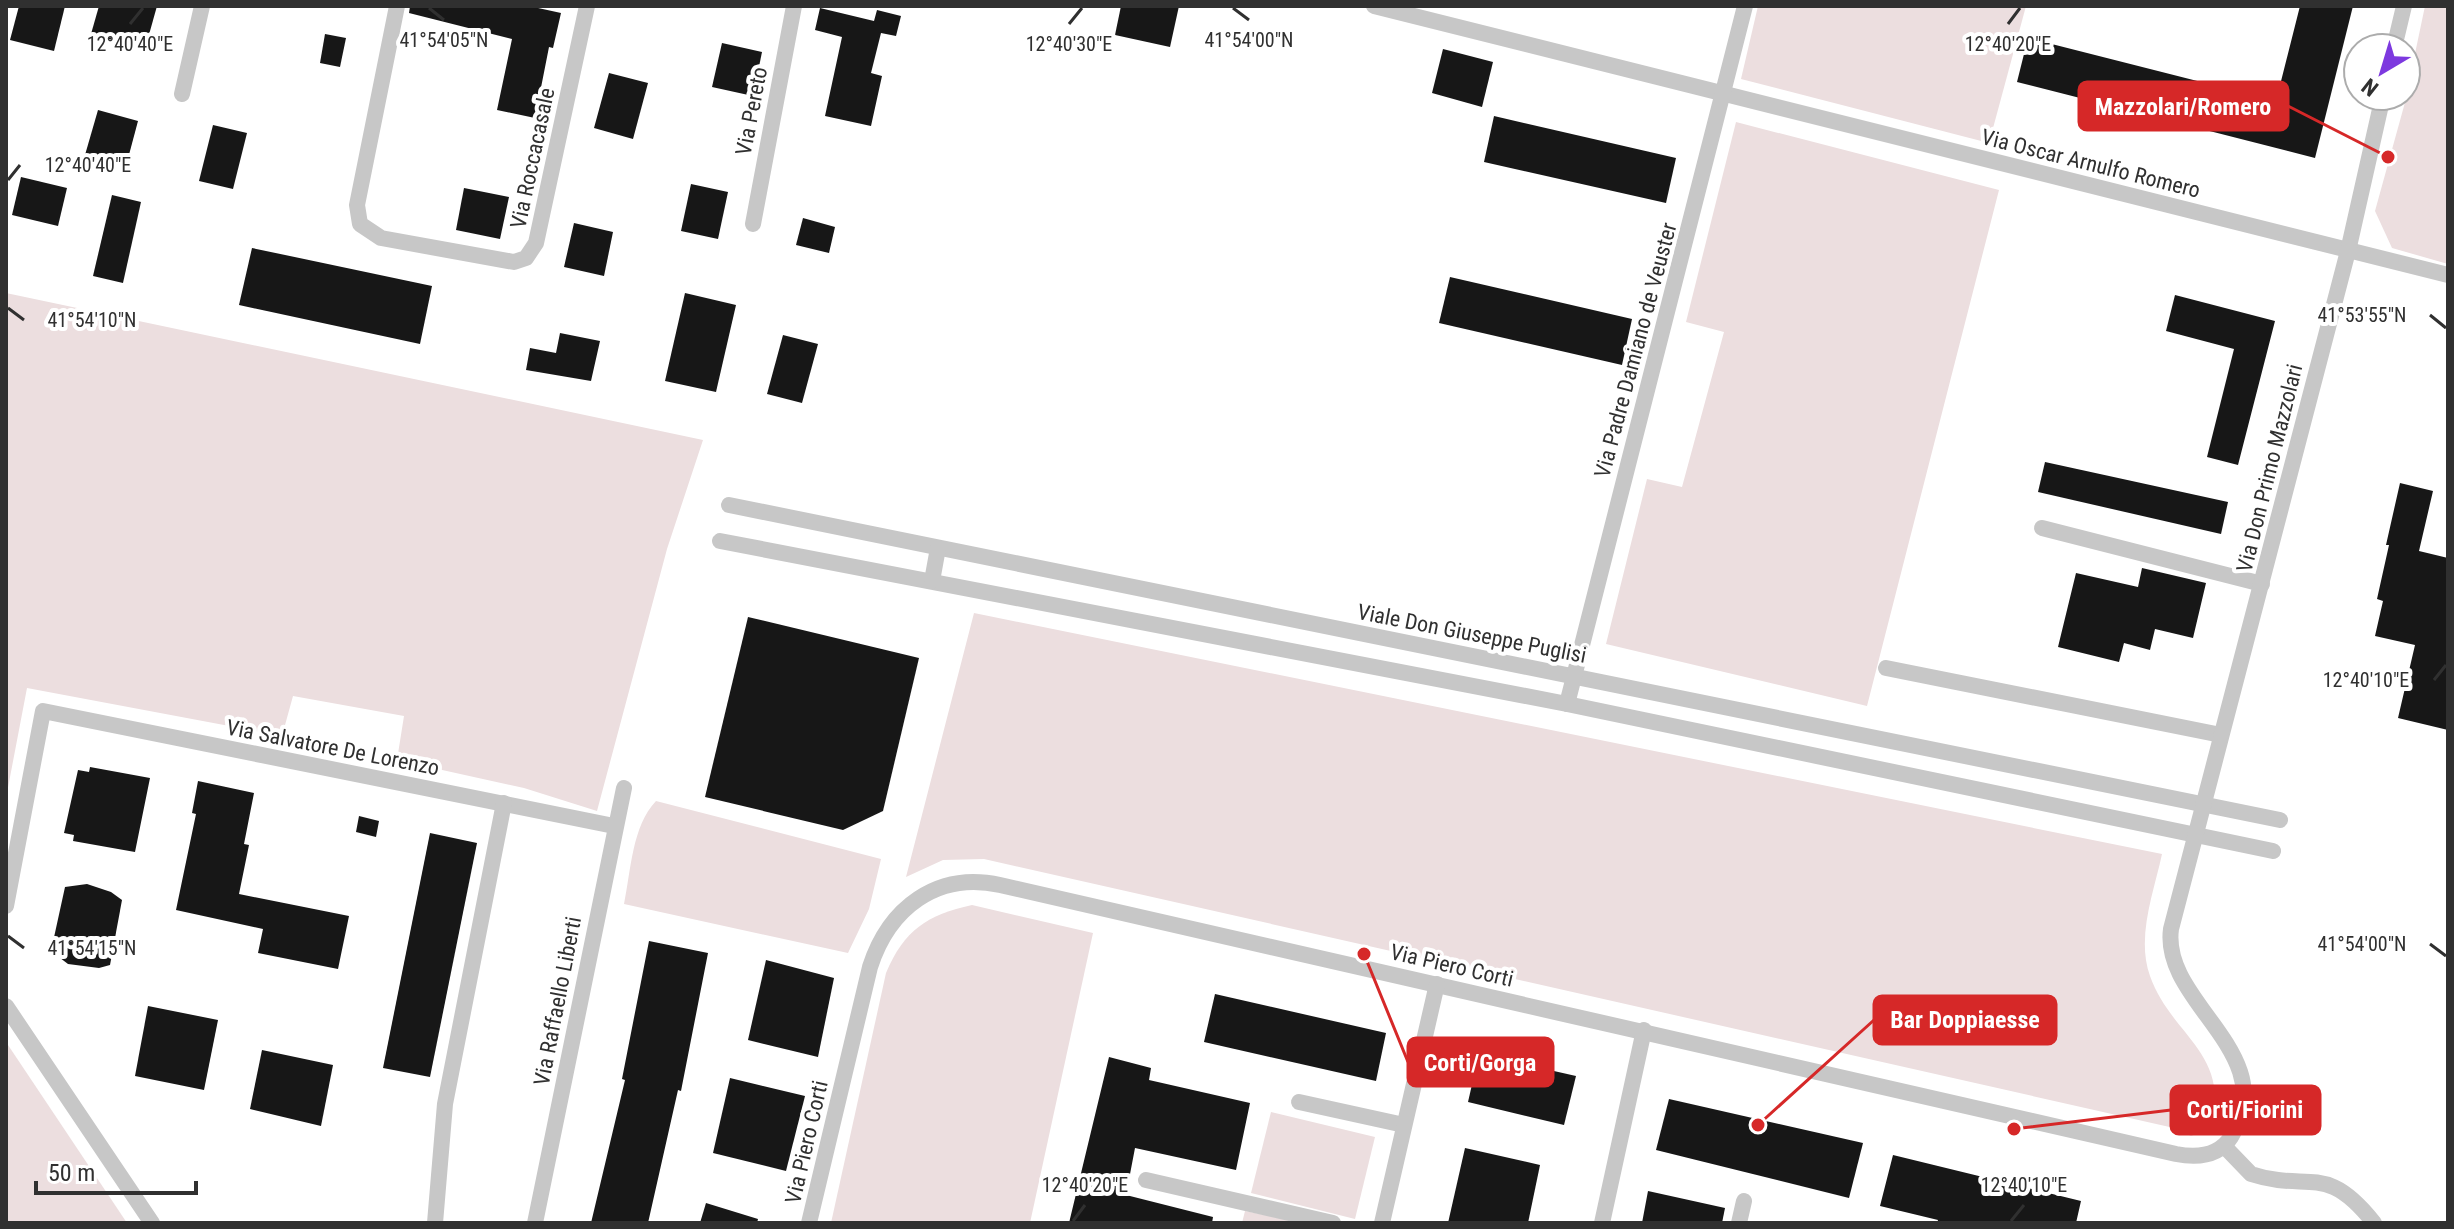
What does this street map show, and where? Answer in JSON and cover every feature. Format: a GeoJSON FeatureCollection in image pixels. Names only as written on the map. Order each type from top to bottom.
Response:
{"type":"FeatureCollection","features":[{"type":"Feature","properties":{"kind":"street"},"geometry":{"type":"LineString","coordinates":[[182,94],[202,6]]}},
{"type":"Feature","properties":{"kind":"street","name":"Via Roccacasale"},"geometry":{"type":"LineString","coordinates":[[397,6],[357,205],[360,224],[381,238],[514,262],[526,258],[536,243],[587,6]]}},
{"type":"Feature","properties":{"kind":"street","name":"Via Pereto"},"geometry":{"type":"LineString","coordinates":[[753,224],[794,6]]}},
{"type":"Feature","properties":{"kind":"street","name":"Via Oscar Arnulfo Romero"},"geometry":{"type":"LineString","coordinates":[[1374,6],[2448,275]]}},
{"type":"Feature","properties":{"kind":"street","name":"Via Padre Damiano de Veuster"},"geometry":{"type":"LineString","coordinates":[[1567,704],[1745,6]]}},
{"type":"Feature","properties":{"kind":"street"},"geometry":{"type":"LineString","coordinates":[[2398,32],[2404,6]]}},
{"type":"Feature","properties":{"kind":"street","name":"Via Don Primo Mazzolari"},"geometry":{"type":"LineString","coordinates":[[2224,1146],[2239,1116],[2242,1090],[2238,1066],[2223,1036],[2184,979],[2170,941],[2348,251],[2379,112]]}},
{"type":"Feature","properties":{"kind":"street","name":"Viale Don Giuseppe Puglisi"},"geometry":{"type":"LineString","coordinates":[[729,505],[2280,820]]}},
{"type":"Feature","properties":{"kind":"street"},"geometry":{"type":"LineString","coordinates":[[2042,528],[2262,584]]}},
{"type":"Feature","properties":{"kind":"street"},"geometry":{"type":"LineString","coordinates":[[720,541],[1567,704],[2273,851]]}},
{"type":"Feature","properties":{"kind":"street"},"geometry":{"type":"LineString","coordinates":[[932,581],[938,548]]}},
{"type":"Feature","properties":{"kind":"street"},"geometry":{"type":"LineString","coordinates":[[1886,668],[2221,735]]}},
{"type":"Feature","properties":{"kind":"street","name":"Via Salvatore De Lorenzo"},"geometry":{"type":"LineString","coordinates":[[6,906],[43,711],[614,826]]}},
{"type":"Feature","properties":{"kind":"street","name":"Via Raffaello Liberti"},"geometry":{"type":"LineString","coordinates":[[535,1223],[624,788]]}},
{"type":"Feature","properties":{"kind":"street"},"geometry":{"type":"LineString","coordinates":[[435,1223],[445,1104],[504,803]]}},
{"type":"Feature","properties":{"kind":"street","name":"Via Piero Corti"},"geometry":{"type":"LineString","coordinates":[[809,1223],[874,953],[899,914],[933,888],[962,881],[989,882],[2176,1154],[2203,1155],[2224,1146]]}},
{"type":"Feature","properties":{"kind":"street"},"geometry":{"type":"LineString","coordinates":[[1382,1223],[1437,984]]}},
{"type":"Feature","properties":{"kind":"street"},"geometry":{"type":"LineString","coordinates":[[6,1006],[152,1223]]}},
{"type":"Feature","properties":{"kind":"street"},"geometry":{"type":"LineString","coordinates":[[1602,1223],[1644,1030]]}},
{"type":"Feature","properties":{"kind":"street"},"geometry":{"type":"LineString","coordinates":[[1299,1102],[1404,1125]]}},
{"type":"Feature","properties":{"kind":"street"},"geometry":{"type":"LineString","coordinates":[[2224,1146],[2251,1174],[2316,1181],[2337,1188],[2355,1200],[2374,1223]]}},
{"type":"Feature","properties":{"kind":"street"},"geometry":{"type":"LineString","coordinates":[[1146,1180],[1333,1223]]}},
{"type":"Feature","properties":{"kind":"street"},"geometry":{"type":"LineString","coordinates":[[1739,1223],[1744,1201]]}},
{"type":"Feature","properties":{"kind":"shaded area"},"geometry":{"type":"Polygon","coordinates":[[[1758,6],[2026,6],[1989,143],[1741,79],[1758,6]]]}},
{"type":"Feature","properties":{"kind":"shaded area"},"geometry":{"type":"Polygon","coordinates":[[[2425,6],[2448,6],[2448,264],[2392,248],[2375,211],[2402,112],[2422,112],[2422,32],[2420,32],[2425,6]]]}},
{"type":"Feature","properties":{"kind":"shaded area"},"geometry":{"type":"Polygon","coordinates":[[[1736,122],[1999,190],[1867,706],[1606,644],[1647,479],[1682,487],[1724,332],[1686,322],[1736,122]]]}},
{"type":"Feature","properties":{"kind":"shaded area"},"geometry":{"type":"Polygon","coordinates":[[[6,293],[703,440],[667,549],[597,811],[524,788],[397,760],[404,716],[293,696],[282,736],[27,688],[6,798],[6,293]]]}},
{"type":"Feature","properties":{"kind":"shaded area"},"geometry":{"type":"Polygon","coordinates":[[[974,613],[2162,854],[2148,915],[2146,961],[2160,997],[2207,1063],[2215,1103],[2210,1129],[2191,1136],[2174,1128],[984,859],[943,860],[906,877],[974,613]]]}},
{"type":"Feature","properties":{"kind":"shaded area"},"geometry":{"type":"Polygon","coordinates":[[[656,801],[881,859],[869,909],[848,953],[624,904],[637,836],[656,801]]]}},
{"type":"Feature","properties":{"kind":"shaded area"},"geometry":{"type":"Polygon","coordinates":[[[972,905],[1093,933],[1030,1223],[831,1223],[886,973],[901,946],[919,927],[942,914],[972,905]]]}},
{"type":"Feature","properties":{"kind":"shaded area"},"geometry":{"type":"Polygon","coordinates":[[[6,1042],[127,1223],[6,1223],[6,1042]]]}},
{"type":"Feature","properties":{"kind":"shaded area"},"geometry":{"type":"Polygon","coordinates":[[[1271,1112],[1375,1137],[1355,1219],[1251,1193],[1271,1112]]]}},
{"type":"Feature","properties":{"kind":"shaded area"},"geometry":{"type":"Polygon","coordinates":[[[1245,1211],[1303,1223],[1242,1223],[1245,1211]]]}},
{"type":"Feature","properties":{"kind":"building"},"geometry":{"type":"Polygon","coordinates":[[[19,6],[65,6],[54,51],[10,40],[19,6]]]}},
{"type":"Feature","properties":{"kind":"building"},"geometry":{"type":"Polygon","coordinates":[[[99,6],[157,6],[145,49],[91,34],[99,6]]]}},
{"type":"Feature","properties":{"kind":"building"},"geometry":{"type":"Polygon","coordinates":[[[410,6],[529,6],[561,13],[553,48],[549,47],[535,118],[497,110],[512,39],[409,13],[410,6]]]}},
{"type":"Feature","properties":{"kind":"building"},"geometry":{"type":"Polygon","coordinates":[[[1121,6],[1179,6],[1170,47],[1115,35],[1121,6]]]}},
{"type":"Feature","properties":{"kind":"building"},"geometry":{"type":"Polygon","coordinates":[[[2300,6],[2353,6],[2346,32],[2342,32],[2342,50],[2315,158],[2017,82],[2028,38],[2276,101],[2300,6]]]}},
{"type":"Feature","properties":{"kind":"building"},"geometry":{"type":"Polygon","coordinates":[[[820,8],[874,21],[877,10],[901,16],[896,36],[881,33],[871,73],[882,76],[871,126],[825,116],[842,37],[815,30],[820,8]]]}},
{"type":"Feature","properties":{"kind":"building"},"geometry":{"type":"Polygon","coordinates":[[[325,34],[346,38],[340,67],[320,63],[325,34]]]}},
{"type":"Feature","properties":{"kind":"building"},"geometry":{"type":"Polygon","coordinates":[[[722,43],[762,52],[753,96],[712,87],[722,43]]]}},
{"type":"Feature","properties":{"kind":"building"},"geometry":{"type":"Polygon","coordinates":[[[1443,49],[1493,62],[1482,107],[1432,93],[1443,49]]]}},
{"type":"Feature","properties":{"kind":"building"},"geometry":{"type":"Polygon","coordinates":[[[609,73],[648,83],[633,139],[594,128],[609,73]]]}},
{"type":"Feature","properties":{"kind":"building"},"geometry":{"type":"Polygon","coordinates":[[[98,110],[138,121],[126,166],[85,155],[98,110]]]}},
{"type":"Feature","properties":{"kind":"building"},"geometry":{"type":"Polygon","coordinates":[[[1494,116],[1676,158],[1666,203],[1484,162],[1494,116]]]}},
{"type":"Feature","properties":{"kind":"building"},"geometry":{"type":"Polygon","coordinates":[[[213,125],[247,133],[233,189],[199,181],[213,125]]]}},
{"type":"Feature","properties":{"kind":"building"},"geometry":{"type":"Polygon","coordinates":[[[21,177],[67,188],[58,226],[12,215],[21,177]]]}},
{"type":"Feature","properties":{"kind":"building"},"geometry":{"type":"Polygon","coordinates":[[[691,184],[728,192],[718,239],[681,231],[691,184]]]}},
{"type":"Feature","properties":{"kind":"building"},"geometry":{"type":"Polygon","coordinates":[[[464,188],[509,197],[500,239],[456,230],[464,188]]]}},
{"type":"Feature","properties":{"kind":"building"},"geometry":{"type":"Polygon","coordinates":[[[112,195],[141,202],[123,283],[93,276],[112,195]]]}},
{"type":"Feature","properties":{"kind":"building"},"geometry":{"type":"Polygon","coordinates":[[[803,218],[835,227],[829,253],[796,245],[803,218]]]}},
{"type":"Feature","properties":{"kind":"building"},"geometry":{"type":"Polygon","coordinates":[[[574,223],[613,232],[604,276],[564,267],[574,223]]]}},
{"type":"Feature","properties":{"kind":"building"},"geometry":{"type":"Polygon","coordinates":[[[252,248],[432,286],[420,344],[239,305],[252,248]]]}},
{"type":"Feature","properties":{"kind":"building"},"geometry":{"type":"Polygon","coordinates":[[[1450,277],[1632,319],[1622,365],[1439,323],[1450,277]]]}},
{"type":"Feature","properties":{"kind":"building"},"geometry":{"type":"Polygon","coordinates":[[[685,293],[736,305],[716,392],[665,381],[685,293]]]}},
{"type":"Feature","properties":{"kind":"building"},"geometry":{"type":"Polygon","coordinates":[[[2175,295],[2275,321],[2238,465],[2207,457],[2234,349],[2166,331],[2175,295]]]}},
{"type":"Feature","properties":{"kind":"building"},"geometry":{"type":"Polygon","coordinates":[[[560,333],[600,341],[591,381],[526,370],[530,348],[556,353],[560,333]]]}},
{"type":"Feature","properties":{"kind":"building"},"geometry":{"type":"Polygon","coordinates":[[[783,335],[818,344],[802,403],[767,394],[783,335]]]}},
{"type":"Feature","properties":{"kind":"building"},"geometry":{"type":"Polygon","coordinates":[[[2045,462],[2228,502],[2221,534],[2038,492],[2045,462]]]}},
{"type":"Feature","properties":{"kind":"building"},"geometry":{"type":"Polygon","coordinates":[[[2400,483],[2433,491],[2419,551],[2448,558],[2448,730],[2398,718],[2415,645],[2375,636],[2383,601],[2377,599],[2400,483]]]}},
{"type":"Feature","properties":{"kind":"building"},"geometry":{"type":"Polygon","coordinates":[[[2142,568],[2206,583],[2193,638],[2155,629],[2150,650],[2124,643],[2119,662],[2058,647],[2076,573],[2138,587],[2142,568]]]}},
{"type":"Feature","properties":{"kind":"building"},"geometry":{"type":"Polygon","coordinates":[[[748,617],[919,658],[883,811],[843,830],[705,797],[748,617]]]}},
{"type":"Feature","properties":{"kind":"building"},"geometry":{"type":"Polygon","coordinates":[[[90,767],[150,778],[135,852],[73,841],[74,835],[64,833],[78,770],[89,772],[90,767]]]}},
{"type":"Feature","properties":{"kind":"building"},"geometry":{"type":"Polygon","coordinates":[[[198,781],[254,793],[244,844],[249,845],[239,894],[349,916],[338,969],[258,953],[263,929],[176,910],[196,814],[192,813],[198,781]]]}},
{"type":"Feature","properties":{"kind":"building"},"geometry":{"type":"Polygon","coordinates":[[[359,816],[379,821],[376,837],[356,832],[359,816]]]}},
{"type":"Feature","properties":{"kind":"building"},"geometry":{"type":"Polygon","coordinates":[[[430,833],[477,843],[430,1077],[383,1068],[430,833]]]}},
{"type":"Feature","properties":{"kind":"building"},"geometry":{"type":"Polygon","coordinates":[[[87,884],[111,892],[122,900],[110,965],[99,968],[68,964],[51,951],[65,887],[87,884]]]}},
{"type":"Feature","properties":{"kind":"building"},"geometry":{"type":"Polygon","coordinates":[[[649,941],[708,953],[681,1091],[678,1090],[648,1223],[591,1223],[625,1080],[622,1079],[649,941]]]}},
{"type":"Feature","properties":{"kind":"building"},"geometry":{"type":"Polygon","coordinates":[[[766,960],[834,978],[818,1057],[748,1040],[766,960]]]}},
{"type":"Feature","properties":{"kind":"building"},"geometry":{"type":"Polygon","coordinates":[[[1215,994],[1386,1033],[1376,1081],[1204,1042],[1215,994]]]}},
{"type":"Feature","properties":{"kind":"building"},"geometry":{"type":"Polygon","coordinates":[[[148,1006],[218,1020],[204,1090],[135,1076],[148,1006]]]}},
{"type":"Feature","properties":{"kind":"building"},"geometry":{"type":"Polygon","coordinates":[[[262,1050],[333,1065],[321,1126],[250,1109],[262,1050]]]}},
{"type":"Feature","properties":{"kind":"building"},"geometry":{"type":"Polygon","coordinates":[[[1479,1054],[1576,1076],[1564,1125],[1468,1102],[1479,1054]]]}},
{"type":"Feature","properties":{"kind":"building"},"geometry":{"type":"Polygon","coordinates":[[[1109,1057],[1151,1068],[1149,1080],[1250,1103],[1236,1170],[1135,1148],[1126,1195],[1213,1217],[1212,1223],[1069,1223],[1109,1057]]]}},
{"type":"Feature","properties":{"kind":"building"},"geometry":{"type":"Polygon","coordinates":[[[730,1078],[805,1096],[786,1171],[713,1153],[730,1078]]]}},
{"type":"Feature","properties":{"kind":"building"},"geometry":{"type":"Polygon","coordinates":[[[1669,1099],[1863,1143],[1849,1198],[1656,1150],[1669,1099]]]}},
{"type":"Feature","properties":{"kind":"building"},"geometry":{"type":"Polygon","coordinates":[[[1465,1148],[1540,1165],[1528,1223],[1448,1223],[1465,1148]]]}},
{"type":"Feature","properties":{"kind":"building"},"geometry":{"type":"Polygon","coordinates":[[[1893,1155],[2081,1201],[2076,1223],[1937,1223],[1938,1220],[1880,1206],[1893,1155]]]}},
{"type":"Feature","properties":{"kind":"building"},"geometry":{"type":"Polygon","coordinates":[[[1648,1191],[1725,1208],[1722,1223],[1642,1223],[1648,1191]]]}},
{"type":"Feature","properties":{"kind":"building"},"geometry":{"type":"Polygon","coordinates":[[[706,1203],[758,1219],[757,1223],[700,1223],[706,1203]]]}},
{"type":"Feature","properties":{"kind":"place","name":"Mazzolari/Romero"},"geometry":{"type":"Point","coordinates":[2388,157]}},
{"type":"Feature","properties":{"kind":"place","name":"Corti/Gorga"},"geometry":{"type":"Point","coordinates":[1364,954]}},
{"type":"Feature","properties":{"kind":"place","name":"Bar Doppiaesse"},"geometry":{"type":"Point","coordinates":[1758,1125]}},
{"type":"Feature","properties":{"kind":"place","name":"Corti/Fiorini"},"geometry":{"type":"Point","coordinates":[2014,1129]}}]}
